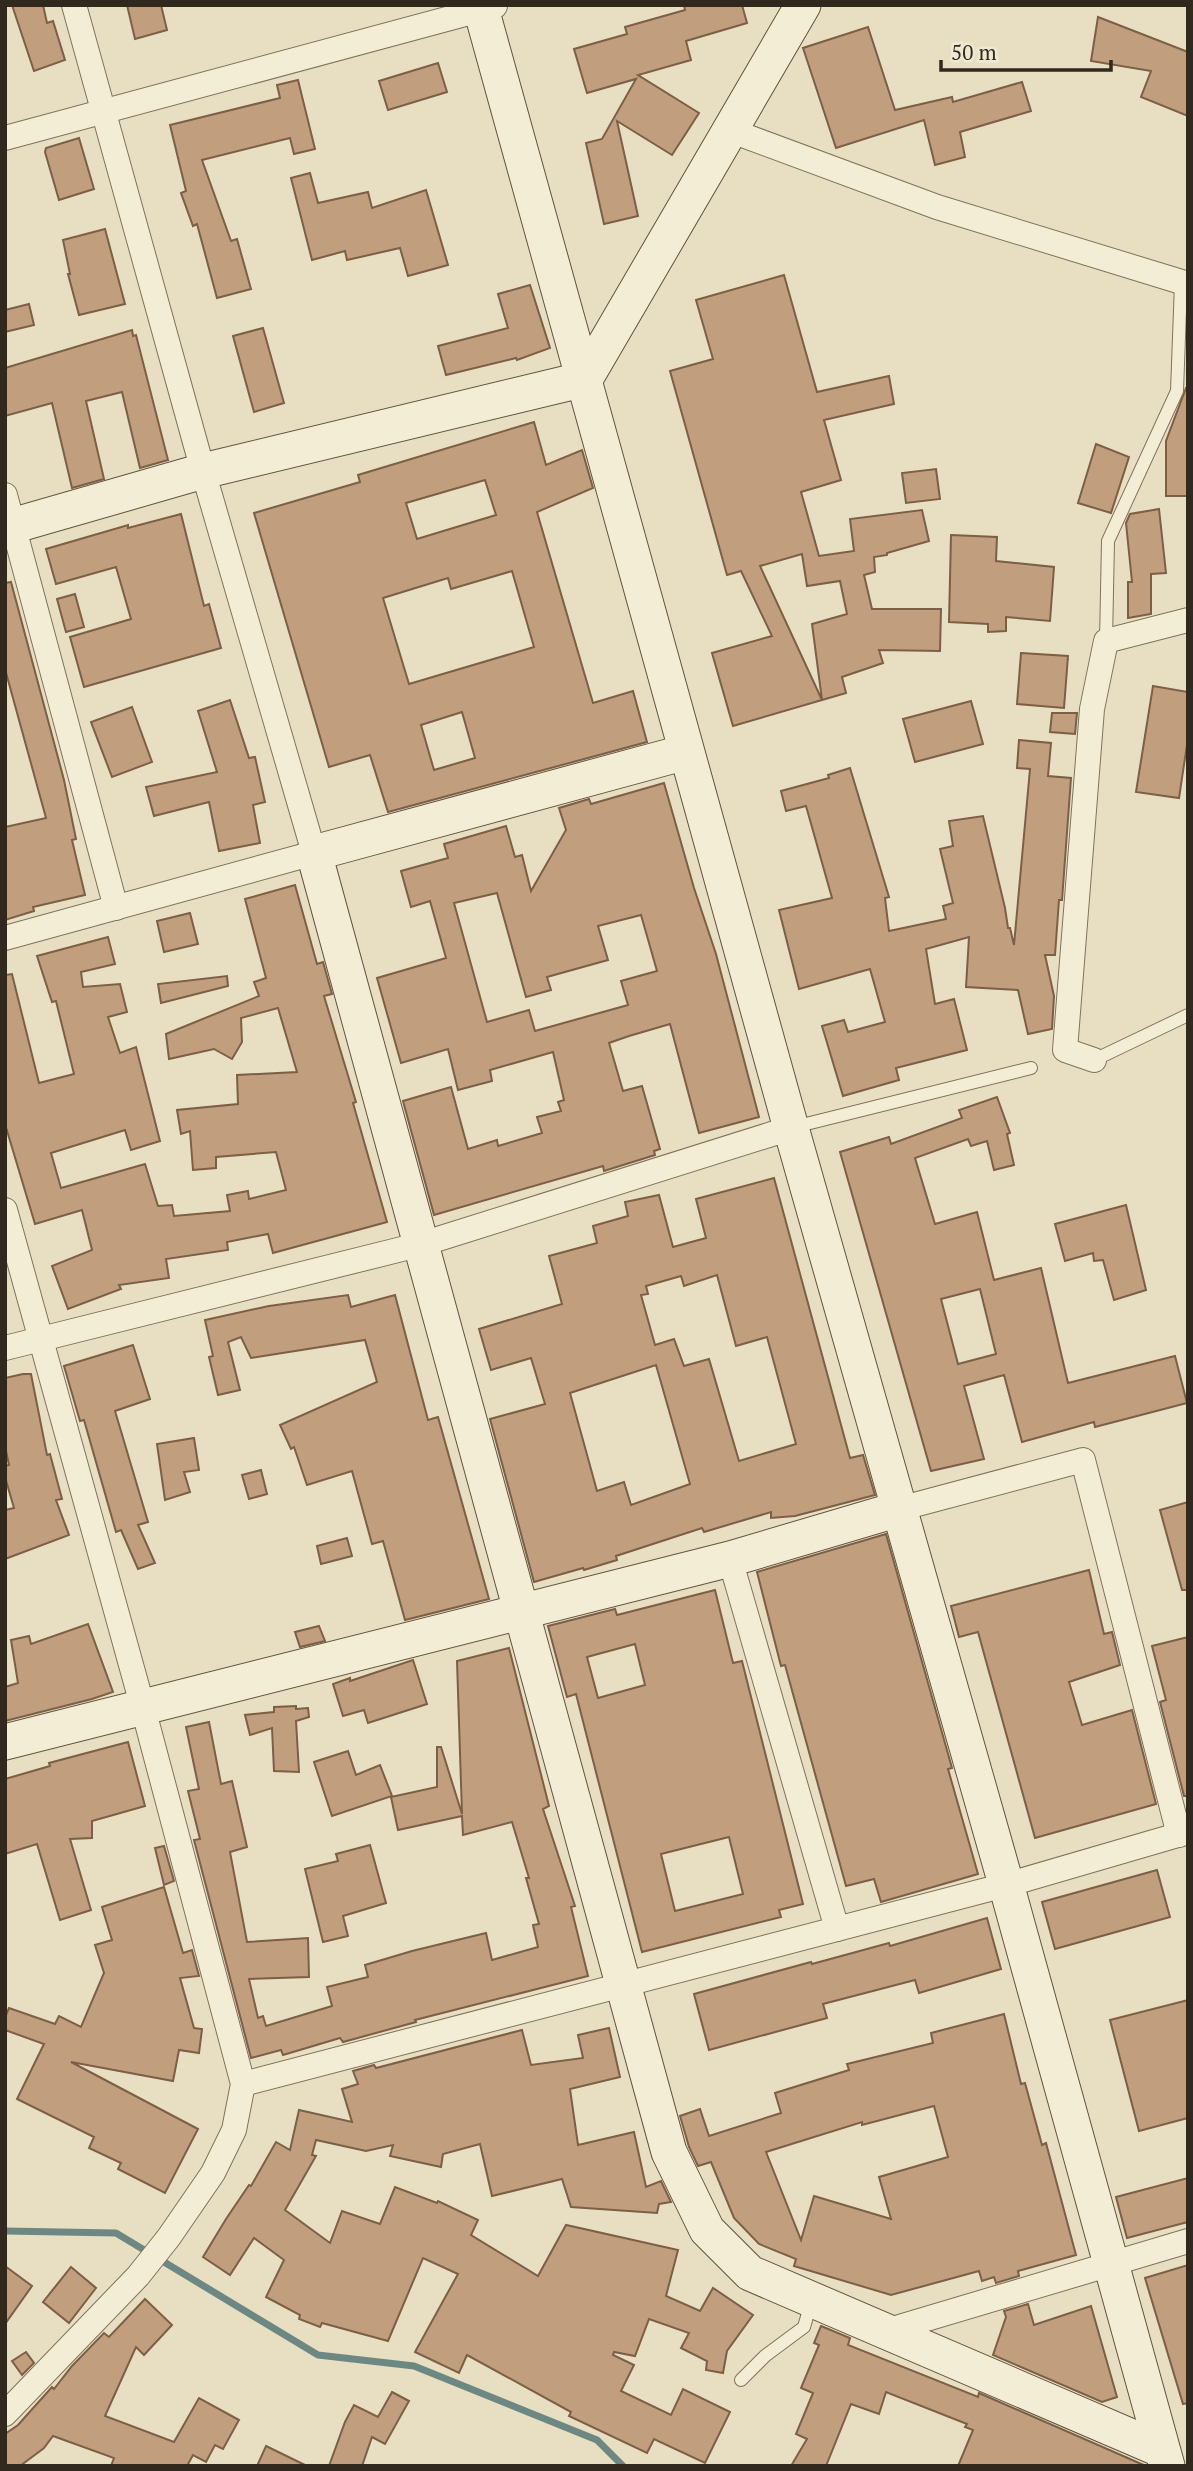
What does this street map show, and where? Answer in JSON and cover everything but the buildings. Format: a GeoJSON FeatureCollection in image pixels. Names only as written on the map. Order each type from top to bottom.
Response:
{"type":"FeatureCollection","features":[{"type":"Feature","properties":{"kind":"main road"},"geometry":{"type":"LineString","coordinates":[[8,517],[585,379],[803,5]]}},
{"type":"Feature","properties":{"kind":"main road"},"geometry":{"type":"LineString","coordinates":[[486,7],[585,379],[791,1128],[1006,1884],[1165,2458]]}},
{"type":"Feature","properties":{"kind":"main road"},"geometry":{"type":"LineString","coordinates":[[687,752],[314,853],[669,2152],[707,2230],[750,2273],[886,2330],[1165,2458]]}},
{"type":"Feature","properties":{"kind":"main road"},"geometry":{"type":"LineString","coordinates":[[5,1742],[730,1559],[900,1509]]}},
{"type":"Feature","properties":{"kind":"street"},"geometry":{"type":"LineString","coordinates":[[5,938],[314,853],[203,471],[74,5]]}},
{"type":"Feature","properties":{"kind":"street"},"geometry":{"type":"LineString","coordinates":[[5,138],[486,7]]}},
{"type":"Feature","properties":{"kind":"street"},"geometry":{"type":"LineString","coordinates":[[729,130],[937,207],[1184,284]]}},
{"type":"Feature","properties":{"kind":"street"},"geometry":{"type":"LineString","coordinates":[[8,517],[116,908]]}},
{"type":"Feature","properties":{"kind":"street"},"geometry":{"type":"LineString","coordinates":[[1094,1060],[1065,1050],[1092,709],[1106,642],[1188,621]]}},
{"type":"Feature","properties":{"kind":"street"},"geometry":{"type":"LineString","coordinates":[[5,1348],[422,1244],[791,1128]]}},
{"type":"Feature","properties":{"kind":"street"},"geometry":{"type":"LineString","coordinates":[[5,1210],[143,1708],[243,2084],[234,2130],[213,2173],[169,2237],[138,2276],[9,2402]]}},
{"type":"Feature","properties":{"kind":"street"},"geometry":{"type":"LineString","coordinates":[[243,2084],[837,1929],[1183,1834],[1083,1460],[900,1509]]}},
{"type":"Feature","properties":{"kind":"street"},"geometry":{"type":"LineString","coordinates":[[730,1559],[837,1929]]}},
{"type":"Feature","properties":{"kind":"street"},"geometry":{"type":"LineString","coordinates":[[886,2330],[1188,2241]]}},
{"type":"Feature","properties":{"kind":"lane"},"geometry":{"type":"LineString","coordinates":[[1106,642],[1108,541],[1177,391],[1184,284]]}},
{"type":"Feature","properties":{"kind":"lane"},"geometry":{"type":"LineString","coordinates":[[1094,1060],[1188,1015]]}},
{"type":"Feature","properties":{"kind":"lane"},"geometry":{"type":"LineString","coordinates":[[791,1128],[1031,1068]]}},
{"type":"Feature","properties":{"kind":"lane"},"geometry":{"type":"LineString","coordinates":[[741,2380],[765,2356],[804,2328],[813,2300]]}},
{"type":"Feature","properties":{"kind":"waterway"},"geometry":{"type":"LineString","coordinates":[[5,2231],[116,2233],[318,2355],[414,2366],[597,2440],[623,2466]]}}]}
